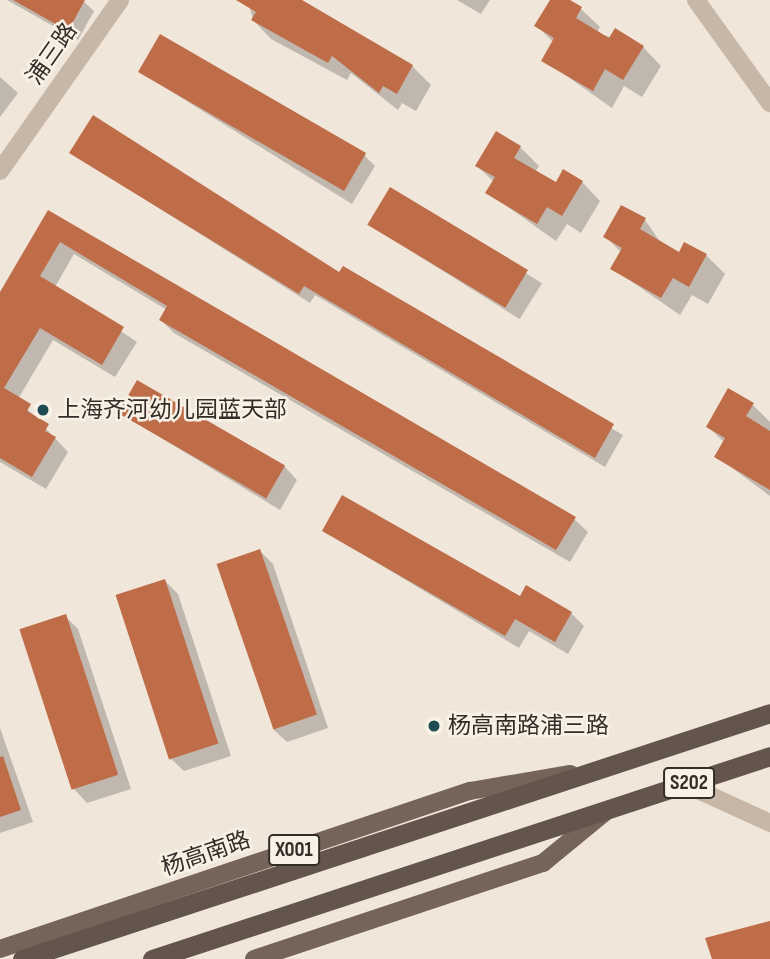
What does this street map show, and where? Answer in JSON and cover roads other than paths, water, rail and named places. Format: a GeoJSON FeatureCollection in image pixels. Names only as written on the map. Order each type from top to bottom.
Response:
{"type":"FeatureCollection","features":[{"type":"Feature","properties":{"kind":"highway","name":"杨高南路"},"geometry":{"type":"LineString","coordinates":[[22,959],[770,713]]}},
{"type":"Feature","properties":{"kind":"highway","name":"S202"},"geometry":{"type":"LineString","coordinates":[[608,809],[770,756]]}},
{"type":"Feature","properties":{"kind":"highway"},"geometry":{"type":"LineString","coordinates":[[152,959],[608,809]]}},
{"type":"Feature","properties":{"kind":"main road","name":"杨高南路"},"geometry":{"type":"LineString","coordinates":[[0,949],[470,791],[511,779],[592,772]]}},
{"type":"Feature","properties":{"kind":"main road"},"geometry":{"type":"LineString","coordinates":[[254,959],[543,863],[608,809]]}},
{"type":"Feature","properties":{"kind":"street","name":"浦三路"},"geometry":{"type":"LineString","coordinates":[[0,171],[120,0]]}},
{"type":"Feature","properties":{"kind":"street"},"geometry":{"type":"LineString","coordinates":[[696,0],[770,103]]}},
{"type":"Feature","properties":{"kind":"street"},"geometry":{"type":"LineString","coordinates":[[685,784],[770,823]]}},
{"type":"Feature","properties":{"kind":"place","name":"上海齐河幼儿园蓝天部"},"geometry":{"type":"Point","coordinates":[43,410]}},
{"type":"Feature","properties":{"kind":"place","name":"杨高南路浦三路"},"geometry":{"type":"Point","coordinates":[434,726]}}]}
